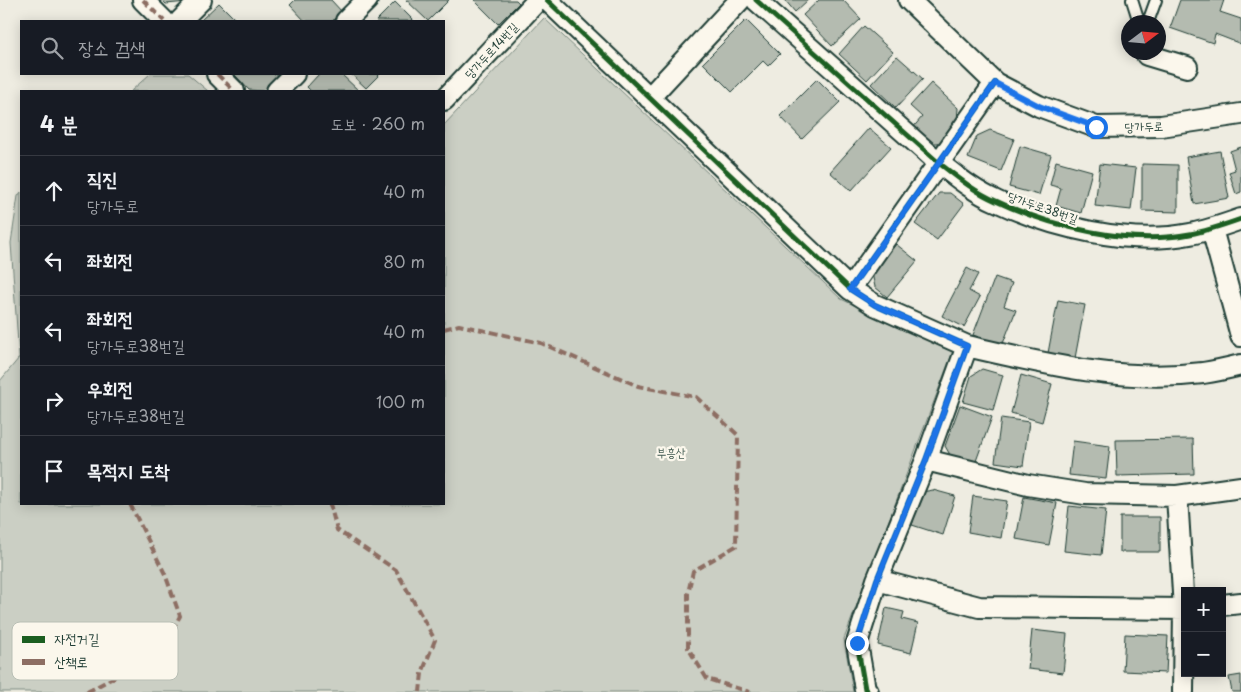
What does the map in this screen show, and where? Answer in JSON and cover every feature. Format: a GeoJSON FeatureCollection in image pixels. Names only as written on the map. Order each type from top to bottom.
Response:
{"type":"FeatureCollection","features":[{"type":"Feature","properties":{"kind":"street"},"geometry":{"type":"LineString","coordinates":[[142,0],[163,20]]}},
{"type":"Feature","properties":{"kind":"street"},"geometry":{"type":"LineString","coordinates":[[181,20],[201,0]]}},
{"type":"Feature","properties":{"kind":"street"},"geometry":{"type":"LineString","coordinates":[[347,20],[366,0]]}},
{"type":"Feature","properties":{"kind":"street","name":"당가두로14번길"},"geometry":{"type":"LineString","coordinates":[[445,99],[538,0]]}},
{"type":"Feature","properties":{"kind":"street"},"geometry":{"type":"LineString","coordinates":[[548,0],[648,98],[850,289],[875,305],[967,346],[1060,367],[1117,375],[1180,375],[1205,373],[1241,365]]}},
{"type":"Feature","properties":{"kind":"street"},"geometry":{"type":"LineString","coordinates":[[648,98],[740,0]]}},
{"type":"Feature","properties":{"kind":"street","name":"당가두로38번길"},"geometry":{"type":"LineString","coordinates":[[756,0],[939,163],[966,184],[995,201],[1039,219],[1081,230],[1136,238],[1187,234],[1212,229],[1241,219]]}},
{"type":"Feature","properties":{"kind":"street","name":"당가두로"},"geometry":{"type":"LineString","coordinates":[[909,0],[995,83],[1039,106],[1096,127],[1161,126],[1241,114]]}},
{"type":"Feature","properties":{"kind":"street"},"geometry":{"type":"LineString","coordinates":[[1163,60],[1186,67]]}},
{"type":"Feature","properties":{"kind":"street"},"geometry":{"type":"LineString","coordinates":[[218,75],[233,90]]}},
{"type":"Feature","properties":{"kind":"street"},"geometry":{"type":"LineString","coordinates":[[278,90],[293,75]]}},
{"type":"Feature","properties":{"kind":"street"},"geometry":{"type":"LineString","coordinates":[[850,289],[995,83]]}},
{"type":"Feature","properties":{"kind":"street"},"geometry":{"type":"LineString","coordinates":[[1212,229],[1241,336]]}},
{"type":"Feature","properties":{"kind":"street"},"geometry":{"type":"LineString","coordinates":[[868,692],[865,689],[857,643],[877,580],[926,460],[967,346]]}},
{"type":"Feature","properties":{"kind":"street"},"geometry":{"type":"LineString","coordinates":[[926,460],[1028,485],[1085,494],[1177,496],[1241,487]]}},
{"type":"Feature","properties":{"kind":"street"},"geometry":{"type":"LineString","coordinates":[[1177,496],[1183,587]]}},
{"type":"Feature","properties":{"kind":"street"},"geometry":{"type":"LineString","coordinates":[[877,580],[978,607],[1181,609]]}},
{"type":"Feature","properties":{"kind":"street"},"geometry":{"type":"LineString","coordinates":[[1226,605],[1241,603]]}},
{"type":"Feature","properties":{"kind":"street"},"geometry":{"type":"LineString","coordinates":[[1183,692],[1184,632]]}},
{"type":"Feature","properties":{"kind":"lane"},"geometry":{"type":"LineString","coordinates":[[1132,0],[1137,15]]}},
{"type":"Feature","properties":{"kind":"lane"},"geometry":{"type":"LineString","coordinates":[[1151,15],[1156,0]]}},
{"type":"Feature","properties":{"kind":"green space","name":"부흥산"},"geometry":{"type":"Polygon","coordinates":[[[544,18],[841,299],[953,351],[844,639],[853,692],[0,692],[0,381],[19,358],[11,243],[20,193],[20,505],[445,505],[445,124],[544,18]]]}},
{"type":"Feature","properties":{"kind":"green space"},"geometry":{"type":"Polygon","coordinates":[[[149,75],[189,75],[207,90],[132,90],[149,75]]]}},
{"type":"Feature","properties":{"kind":"building"},"geometry":{"type":"Polygon","coordinates":[[[162,0],[189,0],[187,2],[166,4],[162,0]]]}},
{"type":"Feature","properties":{"kind":"building"},"geometry":{"type":"Polygon","coordinates":[[[295,0],[331,0],[342,12],[333,20],[304,20],[290,5],[295,0]]]}},
{"type":"Feature","properties":{"kind":"building"},"geometry":{"type":"Polygon","coordinates":[[[406,0],[449,0],[429,20],[406,0]]]}},
{"type":"Feature","properties":{"kind":"building"},"geometry":{"type":"Polygon","coordinates":[[[474,0],[516,0],[519,3],[498,24],[474,0]]]}},
{"type":"Feature","properties":{"kind":"building"},"geometry":{"type":"Polygon","coordinates":[[[785,0],[808,0],[795,12],[785,0]]]}},
{"type":"Feature","properties":{"kind":"building"},"geometry":{"type":"Polygon","coordinates":[[[819,0],[843,0],[861,19],[832,46],[803,15],[819,0]]]}},
{"type":"Feature","properties":{"kind":"building"},"geometry":{"type":"Polygon","coordinates":[[[1180,0],[1224,0],[1220,12],[1241,19],[1241,44],[1215,34],[1213,43],[1170,28],[1180,0]]]}},
{"type":"Feature","properties":{"kind":"building"},"geometry":{"type":"Polygon","coordinates":[[[395,2],[413,20],[377,20],[395,2]]]}},
{"type":"Feature","properties":{"kind":"building"},"geometry":{"type":"Polygon","coordinates":[[[219,3],[236,20],[201,20],[219,3]]]}},
{"type":"Feature","properties":{"kind":"building"},"geometry":{"type":"Polygon","coordinates":[[[746,20],[780,54],[768,66],[763,61],[732,92],[703,63],[746,20]]]}},
{"type":"Feature","properties":{"kind":"building"},"geometry":{"type":"Polygon","coordinates":[[[864,26],[893,52],[867,80],[839,54],[864,26]]]}},
{"type":"Feature","properties":{"kind":"building"},"geometry":{"type":"Polygon","coordinates":[[[897,56],[923,79],[896,108],[871,84],[897,56]]]}},
{"type":"Feature","properties":{"kind":"building"},"geometry":{"type":"Polygon","coordinates":[[[235,75],[281,75],[265,90],[249,90],[235,75]]]}},
{"type":"Feature","properties":{"kind":"building"},"geometry":{"type":"Polygon","coordinates":[[[318,75],[342,75],[358,90],[310,90],[307,87],[318,75]]]}},
{"type":"Feature","properties":{"kind":"building"},"geometry":{"type":"Polygon","coordinates":[[[352,75],[379,75],[366,88],[352,75]]]}},
{"type":"Feature","properties":{"kind":"building"},"geometry":{"type":"Polygon","coordinates":[[[817,79],[840,102],[802,139],[780,116],[817,79]]]}},
{"type":"Feature","properties":{"kind":"building"},"geometry":{"type":"Polygon","coordinates":[[[931,83],[958,108],[957,121],[943,143],[926,143],[911,130],[922,117],[910,106],[931,83]]]}},
{"type":"Feature","properties":{"kind":"building"},"geometry":{"type":"Polygon","coordinates":[[[869,128],[891,147],[851,191],[830,172],[869,128]]]}},
{"type":"Feature","properties":{"kind":"building"},"geometry":{"type":"Polygon","coordinates":[[[990,130],[1014,139],[1001,171],[968,158],[977,136],[990,130]]]}},
{"type":"Feature","properties":{"kind":"building"},"geometry":{"type":"Polygon","coordinates":[[[1020,146],[1051,155],[1039,195],[1009,187],[1020,146]]]}},
{"type":"Feature","properties":{"kind":"building"},"geometry":{"type":"Polygon","coordinates":[[[1241,147],[1241,192],[1236,194],[1229,172],[1235,170],[1230,151],[1241,147]]]}},
{"type":"Feature","properties":{"kind":"building"},"geometry":{"type":"Polygon","coordinates":[[[1220,151],[1229,198],[1194,204],[1186,157],[1220,151]]]}},
{"type":"Feature","properties":{"kind":"building"},"geometry":{"type":"Polygon","coordinates":[[[1056,161],[1092,171],[1081,213],[1056,206],[1061,188],[1050,185],[1056,161]]]}},
{"type":"Feature","properties":{"kind":"building"},"geometry":{"type":"Polygon","coordinates":[[[1100,164],[1136,168],[1131,210],[1095,206],[1100,164]]]}},
{"type":"Feature","properties":{"kind":"building"},"geometry":{"type":"Polygon","coordinates":[[[1142,164],[1178,165],[1178,212],[1142,211],[1142,164]]]}},
{"type":"Feature","properties":{"kind":"building"},"geometry":{"type":"Polygon","coordinates":[[[939,193],[950,193],[964,204],[937,240],[915,224],[939,193]]]}},
{"type":"Feature","properties":{"kind":"building"},"geometry":{"type":"Polygon","coordinates":[[[896,244],[917,261],[887,297],[875,287],[872,273],[896,244]]]}},
{"type":"Feature","properties":{"kind":"building"},"geometry":{"type":"Polygon","coordinates":[[[967,268],[978,274],[969,291],[980,297],[964,327],[942,316],[967,268]]]}},
{"type":"Feature","properties":{"kind":"building"},"geometry":{"type":"Polygon","coordinates":[[[995,277],[1012,283],[1004,306],[1016,310],[1002,346],[973,335],[995,277]]]}},
{"type":"Feature","properties":{"kind":"building"},"geometry":{"type":"Polygon","coordinates":[[[1058,300],[1085,305],[1075,358],[1048,353],[1058,300]]]}},
{"type":"Feature","properties":{"kind":"building"},"geometry":{"type":"Polygon","coordinates":[[[982,369],[1003,375],[993,410],[963,402],[971,376],[982,369]]]}},
{"type":"Feature","properties":{"kind":"building"},"geometry":{"type":"Polygon","coordinates":[[[1021,375],[1052,384],[1042,422],[1011,413],[1021,375]]]}},
{"type":"Feature","properties":{"kind":"building"},"geometry":{"type":"Polygon","coordinates":[[[960,405],[992,417],[976,461],[953,460],[945,446],[960,405]]]}},
{"type":"Feature","properties":{"kind":"building"},"geometry":{"type":"Polygon","coordinates":[[[1001,418],[1029,422],[1023,466],[995,462],[1001,418]]]}},
{"type":"Feature","properties":{"kind":"building"},"geometry":{"type":"Polygon","coordinates":[[[1193,439],[1194,474],[1117,476],[1116,440],[1193,439]]]}},
{"type":"Feature","properties":{"kind":"building"},"geometry":{"type":"Polygon","coordinates":[[[1073,441],[1110,446],[1106,479],[1069,475],[1073,441]]]}},
{"type":"Feature","properties":{"kind":"building"},"geometry":{"type":"Polygon","coordinates":[[[933,490],[955,496],[943,535],[912,525],[922,492],[933,490]]]}},
{"type":"Feature","properties":{"kind":"building"},"geometry":{"type":"Polygon","coordinates":[[[973,496],[1007,501],[1001,538],[968,532],[973,496]]]}},
{"type":"Feature","properties":{"kind":"building"},"geometry":{"type":"Polygon","coordinates":[[[1024,497],[1057,503],[1049,545],[1016,539],[1024,497]]]}},
{"type":"Feature","properties":{"kind":"building"},"geometry":{"type":"Polygon","coordinates":[[[1069,506],[1106,510],[1101,555],[1064,551],[1069,506]]]}},
{"type":"Feature","properties":{"kind":"building"},"geometry":{"type":"Polygon","coordinates":[[[1120,517],[1160,517],[1160,552],[1120,552],[1120,517]]]}},
{"type":"Feature","properties":{"kind":"building"},"geometry":{"type":"Polygon","coordinates":[[[886,608],[904,612],[902,619],[918,623],[911,653],[878,645],[886,608]]]}},
{"type":"Feature","properties":{"kind":"building"},"geometry":{"type":"Polygon","coordinates":[[[1032,630],[1067,634],[1063,673],[1028,669],[1032,630]]]}},
{"type":"Feature","properties":{"kind":"building"},"geometry":{"type":"Polygon","coordinates":[[[1125,634],[1168,636],[1166,673],[1123,671],[1125,634]]]}},
{"type":"Feature","properties":{"kind":"building"},"geometry":{"type":"Polygon","coordinates":[[[1241,675],[1241,692],[1232,692],[1229,677],[1241,675]]]}},
{"type":"Feature","properties":{"kind":"marked path"},"geometry":{"type":"LineString","coordinates":[[143,0],[163,20]]}},
{"type":"Feature","properties":{"kind":"marked path"},"geometry":{"type":"LineString","coordinates":[[218,75],[233,90]]}},
{"type":"Feature","properties":{"kind":"marked path"},"geometry":{"type":"LineString","coordinates":[[445,329],[459,325],[541,343],[638,386],[696,397],[738,435],[736,546],[693,571],[688,593],[688,648],[707,679],[750,692]]}},
{"type":"Feature","properties":{"kind":"marked path"},"geometry":{"type":"LineString","coordinates":[[130,505],[165,574],[180,616],[177,622]]}},
{"type":"Feature","properties":{"kind":"marked path"},"geometry":{"type":"LineString","coordinates":[[330,505],[337,530],[396,570],[435,640],[422,673],[420,692]]}},
{"type":"Feature","properties":{"kind":"marked path"},"geometry":{"type":"LineString","coordinates":[[87,692],[109,680]]}},
{"type":"Feature","properties":{"kind":"cycle path"},"geometry":{"type":"LineString","coordinates":[[547,0],[850,289],[995,83]]}},
{"type":"Feature","properties":{"kind":"cycle path"},"geometry":{"type":"LineString","coordinates":[[756,0],[939,163],[973,189],[996,201],[1041,219],[1065,226],[1116,236],[1142,238],[1190,234],[1209,230],[1241,219]]}},
{"type":"Feature","properties":{"kind":"cycle path"},"geometry":{"type":"LineString","coordinates":[[850,289],[875,305],[967,346],[926,460],[877,580],[857,643],[865,689],[868,692]]}},
{"type":"Feature","properties":{"kind":"route"},"geometry":{"type":"LineString","coordinates":[[857,643],[877,580],[926,460],[967,346],[875,305],[850,289],[995,83],[1039,106],[1096,127]]}}]}
